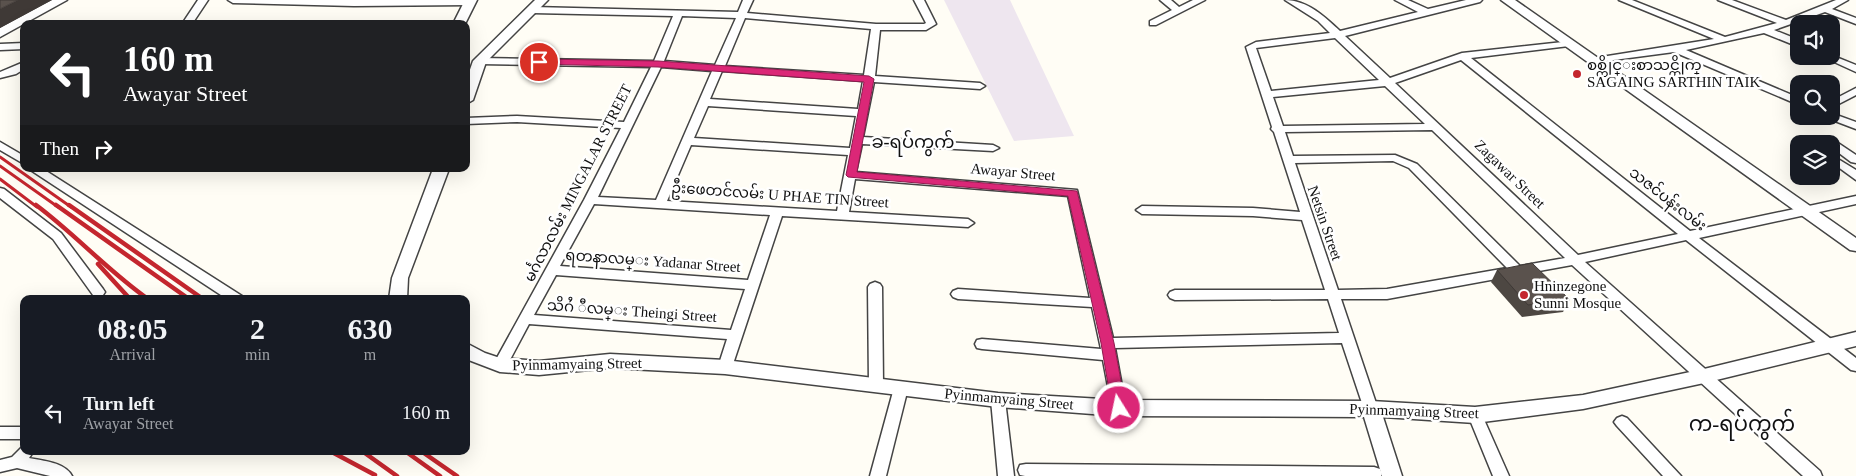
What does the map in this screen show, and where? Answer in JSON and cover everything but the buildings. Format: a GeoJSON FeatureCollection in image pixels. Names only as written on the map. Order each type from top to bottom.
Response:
{"type":"FeatureCollection","features":[{"type":"Feature","properties":{"kind":"street"},"geometry":{"type":"LineString","coordinates":[[24,20],[61,0]]}},
{"type":"Feature","properties":{"kind":"street"},"geometry":{"type":"LineString","coordinates":[[190,20],[203,0]]}},
{"type":"Feature","properties":{"kind":"street"},"geometry":{"type":"LineString","coordinates":[[233,0],[354,3],[470,1],[461,20]]}},
{"type":"Feature","properties":{"kind":"street"},"geometry":{"type":"LineString","coordinates":[[470,89],[480,61],[542,0]]}},
{"type":"Feature","properties":{"kind":"street"},"geometry":{"type":"LineString","coordinates":[[660,204],[748,0]]}},
{"type":"Feature","properties":{"kind":"street"},"geometry":{"type":"LineString","coordinates":[[533,10],[741,15],[876,27],[930,26],[931,24],[919,0]]}},
{"type":"Feature","properties":{"kind":"street"},"geometry":{"type":"LineString","coordinates":[[1165,0],[1178,11]]}},
{"type":"Feature","properties":{"kind":"street"},"geometry":{"type":"LineString","coordinates":[[1153,23],[1200,0]]}},
{"type":"Feature","properties":{"kind":"street","name":"Zagawar Street"},"geometry":{"type":"LineString","coordinates":[[1290,0],[1321,19],[1390,82],[1575,260],[1814,476]]}},
{"type":"Feature","properties":{"kind":"street"},"geometry":{"type":"LineString","coordinates":[[1400,0],[1426,12]]}},
{"type":"Feature","properties":{"kind":"street"},"geometry":{"type":"LineString","coordinates":[[1337,34],[1477,0]]}},
{"type":"Feature","properties":{"kind":"street"},"geometry":{"type":"LineString","coordinates":[[1508,0],[1856,246]]}},
{"type":"Feature","properties":{"kind":"street"},"geometry":{"type":"LineString","coordinates":[[1624,0],[1722,39]]}},
{"type":"Feature","properties":{"kind":"street"},"geometry":{"type":"LineString","coordinates":[[1723,0],[1785,23]]}},
{"type":"Feature","properties":{"kind":"street"},"geometry":{"type":"LineString","coordinates":[[1595,61],[1677,50],[1765,30],[1825,9],[1843,0]]}},
{"type":"Feature","properties":{"kind":"street"},"geometry":{"type":"LineString","coordinates":[[1825,9],[1856,21]]}},
{"type":"Feature","properties":{"kind":"street","name":"မင်္ဂလာလမ်း MINGALAR STREET"},"geometry":{"type":"LineString","coordinates":[[500,364],[590,200],[658,64],[680,13]]}},
{"type":"Feature","properties":{"kind":"street"},"geometry":{"type":"LineString","coordinates":[[0,33],[20,22]]}},
{"type":"Feature","properties":{"kind":"street"},"geometry":{"type":"LineString","coordinates":[[842,216],[852,175],[854,152],[869,79],[876,27]]}},
{"type":"Feature","properties":{"kind":"street"},"geometry":{"type":"LineString","coordinates":[[1765,30],[1790,40]]}},
{"type":"Feature","properties":{"kind":"street","name":"Netsin Street"},"geometry":{"type":"LineString","coordinates":[[1337,34],[1251,47],[1276,129],[1371,409]]}},
{"type":"Feature","properties":{"kind":"street"},"geometry":{"type":"LineString","coordinates":[[1266,95],[1390,82],[1462,56],[1569,43]]}},
{"type":"Feature","properties":{"kind":"street"},"geometry":{"type":"LineString","coordinates":[[0,47],[20,46]]}},
{"type":"Feature","properties":{"kind":"street"},"geometry":{"type":"LineString","coordinates":[[1677,50],[1790,98]]}},
{"type":"Feature","properties":{"kind":"street","name":"သဇင်ပန်းလမ်း"},"geometry":{"type":"LineString","coordinates":[[1462,56],[1687,236],[1856,366]]}},
{"type":"Feature","properties":{"kind":"street"},"geometry":{"type":"LineString","coordinates":[[470,57],[480,61],[658,64],[980,86]]}},
{"type":"Feature","properties":{"kind":"street"},"geometry":{"type":"LineString","coordinates":[[1840,62],[1856,69]]}},
{"type":"Feature","properties":{"kind":"street"},"geometry":{"type":"LineString","coordinates":[[0,75],[20,67]]}},
{"type":"Feature","properties":{"kind":"street"},"geometry":{"type":"LineString","coordinates":[[1851,99],[1856,91]]}},
{"type":"Feature","properties":{"kind":"street"},"geometry":{"type":"LineString","coordinates":[[704,102],[862,113]]}},
{"type":"Feature","properties":{"kind":"street"},"geometry":{"type":"LineString","coordinates":[[470,121],[517,119],[626,125]]}},
{"type":"Feature","properties":{"kind":"street"},"geometry":{"type":"LineString","coordinates":[[1840,120],[1856,126]]}},
{"type":"Feature","properties":{"kind":"street"},"geometry":{"type":"LineString","coordinates":[[1276,129],[1436,127]]}},
{"type":"Feature","properties":{"kind":"street"},"geometry":{"type":"LineString","coordinates":[[857,140],[993,148]]}},
{"type":"Feature","properties":{"kind":"street"},"geometry":{"type":"LineString","coordinates":[[687,141],[854,152]]}},
{"type":"Feature","properties":{"kind":"street"},"geometry":{"type":"LineString","coordinates":[[0,146],[20,158]]}},
{"type":"Feature","properties":{"kind":"street"},"geometry":{"type":"LineString","coordinates":[[1840,148],[1855,160],[1840,162]]}},
{"type":"Feature","properties":{"kind":"street"},"geometry":{"type":"LineString","coordinates":[[1287,160],[1395,158],[1404,161],[1413,166],[1517,270]]}},
{"type":"Feature","properties":{"kind":"street"},"geometry":{"type":"LineString","coordinates":[[1840,164],[1856,176]]}},
{"type":"Feature","properties":{"kind":"street"},"geometry":{"type":"LineString","coordinates":[[40,172],[231,295]]}},
{"type":"Feature","properties":{"kind":"street"},"geometry":{"type":"LineString","coordinates":[[398,295],[400,278],[440,172]]}},
{"type":"Feature","properties":{"kind":"street","name":"Awayar Street"},"geometry":{"type":"LineString","coordinates":[[852,175],[1073,193],[1109,349],[1119,408]]}},
{"type":"Feature","properties":{"kind":"street"},"geometry":{"type":"LineString","coordinates":[[0,192],[57,236],[98,292]]}},
{"type":"Feature","properties":{"kind":"street","name":"ဦးဖေတင်လမ်း U PHAE TIN Street"},"geometry":{"type":"LineString","coordinates":[[590,200],[968,223]]}},
{"type":"Feature","properties":{"kind":"street"},"geometry":{"type":"LineString","coordinates":[[1175,295],[1387,294],[1575,260],[1856,200]]}},
{"type":"Feature","properties":{"kind":"street"},"geometry":{"type":"LineString","coordinates":[[1142,210],[1253,212],[1306,216]]}},
{"type":"Feature","properties":{"kind":"street"},"geometry":{"type":"LineString","coordinates":[[725,367],[777,212]]}},
{"type":"Feature","properties":{"kind":"street","name":"ရတနာလမ္း Yadanar Street"},"geometry":{"type":"LineString","coordinates":[[552,270],[752,285]]}},
{"type":"Feature","properties":{"kind":"street"},"geometry":{"type":"LineString","coordinates":[[875,287],[876,385]]}},
{"type":"Feature","properties":{"kind":"street"},"geometry":{"type":"LineString","coordinates":[[958,294],[1097,303]]}},
{"type":"Feature","properties":{"kind":"street","name":"သိဂႆ ီလမ္း Theingi Street"},"geometry":{"type":"LineString","coordinates":[[525,319],[736,336]]}},
{"type":"Feature","properties":{"kind":"street"},"geometry":{"type":"LineString","coordinates":[[982,344],[1109,349],[1347,338]]}},
{"type":"Feature","properties":{"kind":"street","name":"Pyinmamyaing Street"},"geometry":{"type":"LineString","coordinates":[[470,353],[478,358],[500,364],[539,368],[610,361],[725,367],[998,400],[1119,408],[1371,409],[1475,415],[1583,402],[1704,376],[1856,339]]}},
{"type":"Feature","properties":{"kind":"street"},"geometry":{"type":"LineString","coordinates":[[878,476],[901,388]]}},
{"type":"Feature","properties":{"kind":"street"},"geometry":{"type":"LineString","coordinates":[[998,400],[1006,476]]}},
{"type":"Feature","properties":{"kind":"street"},"geometry":{"type":"LineString","coordinates":[[1026,470],[1383,475],[1371,409]]}},
{"type":"Feature","properties":{"kind":"street"},"geometry":{"type":"LineString","coordinates":[[1475,415],[1501,476]]}},
{"type":"Feature","properties":{"kind":"street"},"geometry":{"type":"LineString","coordinates":[[1622,422],[1673,476]]}},
{"type":"Feature","properties":{"kind":"street"},"geometry":{"type":"LineString","coordinates":[[0,433],[20,433]]}},
{"type":"Feature","properties":{"kind":"street"},"geometry":{"type":"LineString","coordinates":[[0,466],[22,456],[64,476]]}},
{"type":"Feature","properties":{"kind":"shaded area"},"geometry":{"type":"Polygon","coordinates":[[[944,0],[1010,0],[1074,136],[1014,141],[944,0]]]}},
{"type":"Feature","properties":{"kind":"railway"},"geometry":{"type":"LineString","coordinates":[[0,157],[20,171]]}},
{"type":"Feature","properties":{"kind":"railway"},"geometry":{"type":"LineString","coordinates":[[0,166],[58,207]]}},
{"type":"Feature","properties":{"kind":"railway"},"geometry":{"type":"LineString","coordinates":[[21,172],[71,207]]}},
{"type":"Feature","properties":{"kind":"railway"},"geometry":{"type":"LineString","coordinates":[[0,179],[37,207]]}},
{"type":"Feature","properties":{"kind":"railway"},"geometry":{"type":"LineString","coordinates":[[36,205],[143,295]]}},
{"type":"Feature","properties":{"kind":"railway"},"geometry":{"type":"LineString","coordinates":[[56,205],[183,295]]}},
{"type":"Feature","properties":{"kind":"railway"},"geometry":{"type":"LineString","coordinates":[[69,205],[197,295]]}},
{"type":"Feature","properties":{"kind":"railway"},"geometry":{"type":"LineString","coordinates":[[98,264],[126,295]]}},
{"type":"Feature","properties":{"kind":"railway"},"geometry":{"type":"LineString","coordinates":[[338,455],[375,475]]}},
{"type":"Feature","properties":{"kind":"railway"},"geometry":{"type":"LineString","coordinates":[[368,455],[397,476]]}},
{"type":"Feature","properties":{"kind":"railway"},"geometry":{"type":"LineString","coordinates":[[411,455],[440,476]]}},
{"type":"Feature","properties":{"kind":"railway"},"geometry":{"type":"LineString","coordinates":[[427,455],[457,476]]}},
{"type":"Feature","properties":{"kind":"place","name":"စစ္ကိုင္းစာသင္တိုက္ SAGAING SARTHIN TAIK"},"geometry":{"type":"Point","coordinates":[1577,74]}},
{"type":"Feature","properties":{"kind":"place","name":"Hninzegone Sunni Mosque"},"geometry":{"type":"Point","coordinates":[1524,295]}},
{"type":"Feature","properties":{"kind":"district","name":"ခ-ရပ်ကွက်"},"geometry":{"type":"Point","coordinates":[913,142]}},
{"type":"Feature","properties":{"kind":"district","name":"က-ရပ်ကွက်"},"geometry":{"type":"Point","coordinates":[1742,424]}},
{"type":"Feature","properties":{"kind":"route"},"geometry":{"type":"LineString","coordinates":[[539,62],[658,64],[869,79],[854,152],[852,175],[1073,193],[1097,303],[1108,343],[1119,408]]}}]}
